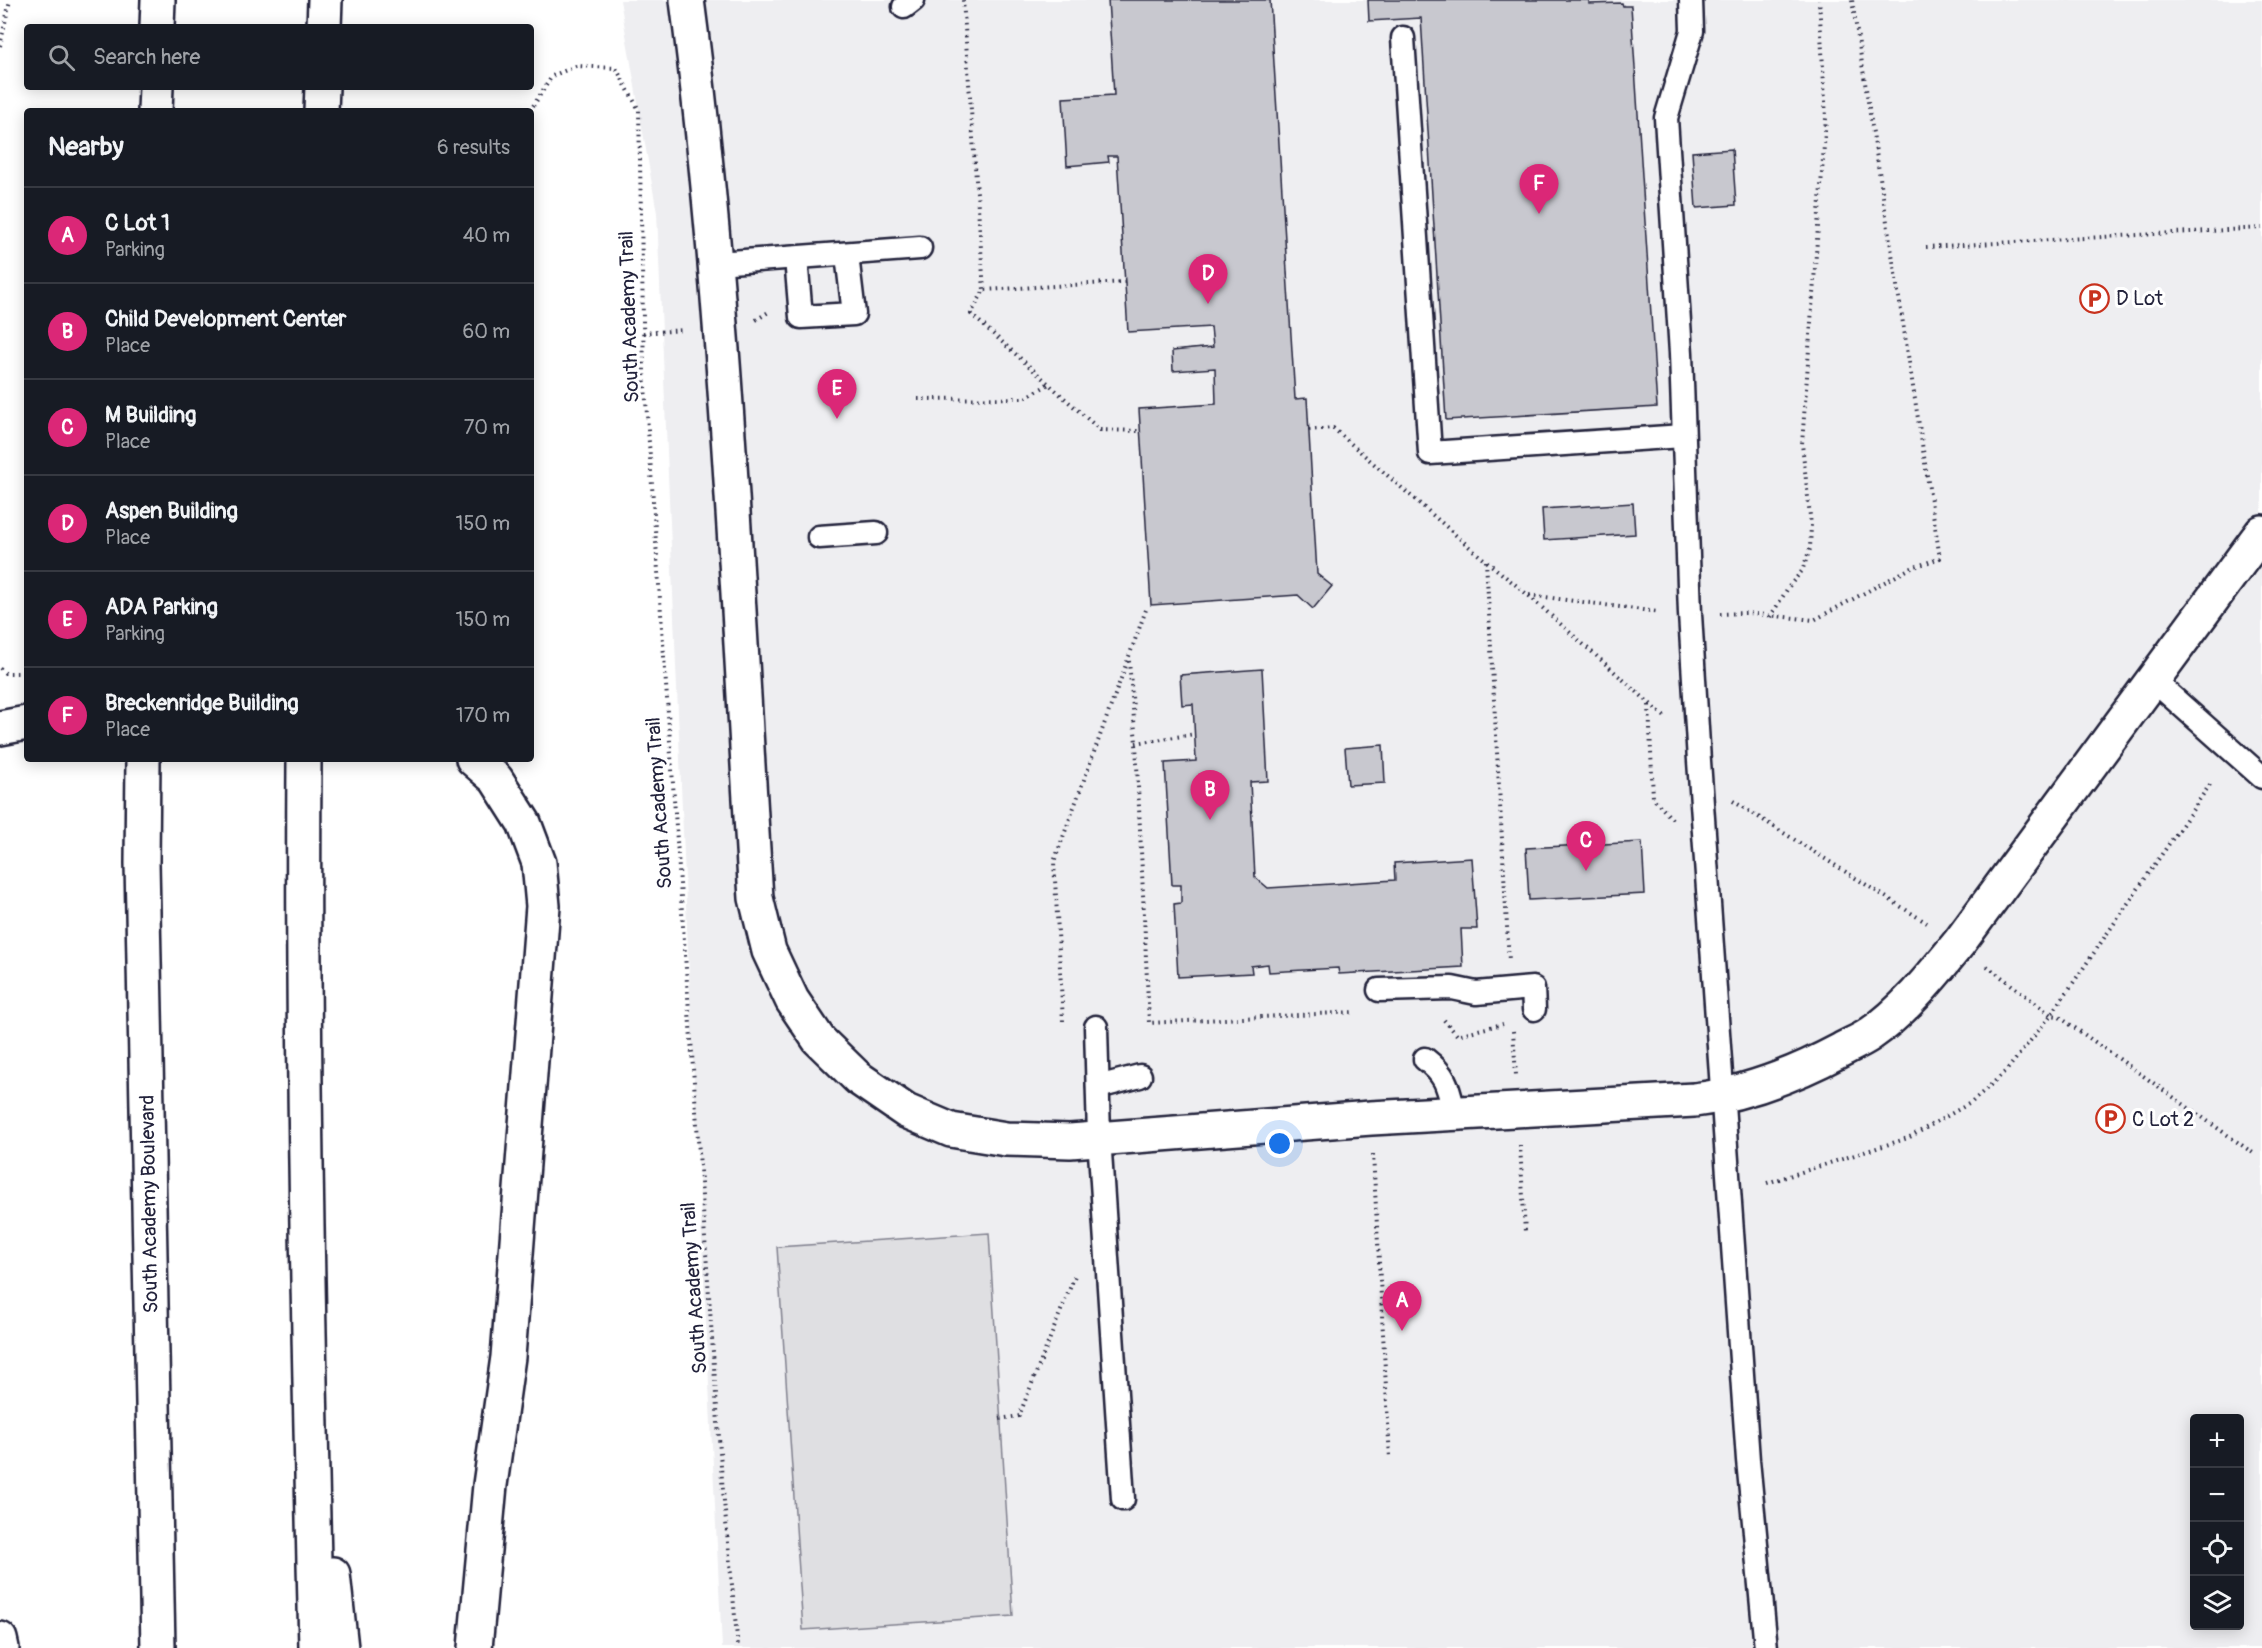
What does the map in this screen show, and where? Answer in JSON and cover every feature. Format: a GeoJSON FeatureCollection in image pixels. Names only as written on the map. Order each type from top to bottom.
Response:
{"type":"FeatureCollection","features":[{"type":"Feature","properties":{"kind":"main road"},"geometry":{"type":"LineString","coordinates":[[157,24],[158,0]]}},
{"type":"Feature","properties":{"kind":"main road"},"geometry":{"type":"LineString","coordinates":[[324,24],[325,0]]}},
{"type":"Feature","properties":{"kind":"main road"},"geometry":{"type":"LineString","coordinates":[[687,0],[717,263],[756,898],[769,951],[792,1000],[819,1040],[858,1078],[906,1111],[951,1130],[1006,1139],[1070,1141],[1099,1137],[1454,1112],[1722,1096],[1776,1081],[1869,1035],[1918,992],[1959,943],[2262,532]]}},
{"type":"Feature","properties":{"kind":"main road"},"geometry":{"type":"LineString","coordinates":[[155,108],[156,90]]}},
{"type":"Feature","properties":{"kind":"main road"},"geometry":{"type":"LineString","coordinates":[[321,108],[322,90]]}},
{"type":"Feature","properties":{"kind":"main road"},"geometry":{"type":"LineString","coordinates":[[0,728],[24,724]]}},
{"type":"Feature","properties":{"kind":"main road","name":"South Academy Boulevard"},"geometry":{"type":"LineString","coordinates":[[142,762],[142,863],[158,1648]]}},
{"type":"Feature","properties":{"kind":"main road"},"geometry":{"type":"LineString","coordinates":[[304,762],[303,867],[309,1348],[316,1648]]}},
{"type":"Feature","properties":{"kind":"main road"},"geometry":{"type":"LineString","coordinates":[[475,1648],[490,1485],[508,1356],[543,906],[539,863],[524,823],[496,779],[476,762]]}},
{"type":"Feature","properties":{"kind":"main road"},"geometry":{"type":"LineString","coordinates":[[309,1348],[342,1648]]}},
{"type":"Feature","properties":{"kind":"main road"},"geometry":{"type":"LineString","coordinates":[[0,1639],[2,1648]]}},
{"type":"Feature","properties":{"kind":"lane"},"geometry":{"type":"LineString","coordinates":[[1691,0],[1692,31],[1666,118],[1681,353],[1690,614],[1699,761],[1748,1460],[1766,1648]]}},
{"type":"Feature","properties":{"kind":"lane"},"geometry":{"type":"LineString","coordinates":[[1403,38],[1430,453],[1683,436]]}},
{"type":"Feature","properties":{"kind":"lane"},"geometry":{"type":"LineString","coordinates":[[717,263],[920,248]]}},
{"type":"Feature","properties":{"kind":"lane"},"geometry":{"type":"LineString","coordinates":[[796,258],[801,317],[854,314],[847,255]]}},
{"type":"Feature","properties":{"kind":"lane"},"geometry":{"type":"LineString","coordinates":[[819,537],[876,533]]}},
{"type":"Feature","properties":{"kind":"lane"},"geometry":{"type":"LineString","coordinates":[[2153,680],[2262,777]]}},
{"type":"Feature","properties":{"kind":"lane"},"geometry":{"type":"LineString","coordinates":[[1379,990],[1452,988],[1476,993],[1533,988],[1534,1009]]}},
{"type":"Feature","properties":{"kind":"lane"},"geometry":{"type":"LineString","coordinates":[[1096,1026],[1099,1137],[1123,1499]]}},
{"type":"Feature","properties":{"kind":"lane"},"geometry":{"type":"LineString","coordinates":[[1425,1059],[1446,1079],[1454,1112]]}},
{"type":"Feature","properties":{"kind":"lane"},"geometry":{"type":"LineString","coordinates":[[1098,1087],[1140,1076]]}},
{"type":"Feature","properties":{"kind":"path"},"geometry":{"type":"LineString","coordinates":[[0,46],[10,0]]}},
{"type":"Feature","properties":{"kind":"path"},"geometry":{"type":"LineString","coordinates":[[963,0],[984,290],[971,314],[1100,430],[1141,431]]}},
{"type":"Feature","properties":{"kind":"path"},"geometry":{"type":"LineString","coordinates":[[1770,616],[1802,571],[1810,549],[1811,525],[1802,444],[1826,118],[1819,0]]}},
{"type":"Feature","properties":{"kind":"path"},"geometry":{"type":"LineString","coordinates":[[1528,595],[1601,606],[1690,614],[1747,613],[1814,620],[1909,570],[1940,558],[1852,0]]}},
{"type":"Feature","properties":{"kind":"path","name":"South Academy Trail"},"geometry":{"type":"LineString","coordinates":[[532,108],[552,76],[576,66],[616,68],[639,110],[644,372],[721,1456],[738,1648]]}},
{"type":"Feature","properties":{"kind":"path"},"geometry":{"type":"LineString","coordinates":[[1926,248],[2126,234],[2262,228]]}},
{"type":"Feature","properties":{"kind":"path"},"geometry":{"type":"LineString","coordinates":[[984,290],[1125,282]]}},
{"type":"Feature","properties":{"kind":"path"},"geometry":{"type":"LineString","coordinates":[[918,399],[1025,398],[1049,384]]}},
{"type":"Feature","properties":{"kind":"path"},"geometry":{"type":"LineString","coordinates":[[1309,430],[1333,428],[1528,595],[1676,727],[1725,796],[1959,943],[2051,1015],[2058,1016],[2253,1153]]}},
{"type":"Feature","properties":{"kind":"path"},"geometry":{"type":"LineString","coordinates":[[1486,560],[1511,990]]}},
{"type":"Feature","properties":{"kind":"path"},"geometry":{"type":"LineString","coordinates":[[1129,658],[1136,743],[1149,1023],[1362,1011]]}},
{"type":"Feature","properties":{"kind":"path"},"geometry":{"type":"LineString","coordinates":[[0,668],[5,673],[24,673]]}},
{"type":"Feature","properties":{"kind":"path"},"geometry":{"type":"LineString","coordinates":[[1136,743],[1195,734]]}},
{"type":"Feature","properties":{"kind":"path"},"geometry":{"type":"LineString","coordinates":[[1767,1183],[1908,1138],[1972,1102],[2006,1071],[2051,1015],[2211,783]]}},
{"type":"Feature","properties":{"kind":"path"},"geometry":{"type":"LineString","coordinates":[[1439,1014],[1458,1035],[1513,1022],[1516,1077]]}},
{"type":"Feature","properties":{"kind":"path"},"geometry":{"type":"LineString","coordinates":[[1371,1118],[1390,1459]]}},
{"type":"Feature","properties":{"kind":"path"},"geometry":{"type":"LineString","coordinates":[[1520,1141],[1525,1232]]}},
{"type":"Feature","properties":{"kind":"shaded area"},"geometry":{"type":"Polygon","coordinates":[[[620,0],[2262,0],[2262,1648],[722,1648],[690,998],[657,213],[620,0]]]}},
{"type":"Feature","properties":{"kind":"shaded area"},"geometry":{"type":"Polygon","coordinates":[[[989,1233],[1013,1616],[803,1630],[777,1247],[989,1233]]]}},
{"type":"Feature","properties":{"kind":"building"},"geometry":{"type":"Polygon","coordinates":[[[1108,0],[1270,0],[1295,399],[1307,398],[1317,574],[1332,586],[1313,609],[1298,595],[1151,605],[1139,409],[1216,404],[1215,368],[1173,371],[1172,351],[1213,347],[1211,327],[1128,332],[1117,156],[1108,156],[1109,162],[1067,166],[1063,98],[1114,95],[1108,0]]]}},
{"type":"Feature","properties":{"kind":"building"},"geometry":{"type":"Polygon","coordinates":[[[1368,0],[1589,0],[1589,4],[1622,3],[1623,6],[1631,6],[1657,407],[1446,420],[1421,18],[1369,21],[1368,0]]]}},
{"type":"Feature","properties":{"kind":"building"},"geometry":{"type":"Polygon","coordinates":[[[1732,149],[1736,205],[1696,208],[1692,152],[1732,149]]]}},
{"type":"Feature","properties":{"kind":"building"},"geometry":{"type":"Polygon","coordinates":[[[1633,503],[1635,534],[1544,540],[1542,509],[1633,503]]]}},
{"type":"Feature","properties":{"kind":"building"},"geometry":{"type":"Polygon","coordinates":[[[1262,669],[1268,781],[1250,782],[1255,877],[1268,888],[1395,880],[1394,863],[1472,858],[1477,929],[1461,929],[1463,967],[1339,974],[1338,968],[1269,972],[1268,964],[1251,966],[1252,973],[1178,977],[1174,904],[1181,903],[1181,885],[1172,885],[1165,763],[1196,761],[1193,704],[1182,705],[1180,675],[1262,669]]]}},
{"type":"Feature","properties":{"kind":"building"},"geometry":{"type":"Polygon","coordinates":[[[1383,745],[1385,783],[1348,785],[1345,748],[1383,745]]]}},
{"type":"Feature","properties":{"kind":"building"},"geometry":{"type":"Polygon","coordinates":[[[1642,842],[1645,894],[1529,900],[1526,848],[1642,842]]]}},
{"type":"Feature","properties":{"kind":"place","name":"Breckenridge Building"},"geometry":{"type":"Point","coordinates":[1539,214]}},
{"type":"Feature","properties":{"kind":"place","name":"D Lot"},"geometry":{"type":"Point","coordinates":[2095,298]}},
{"type":"Feature","properties":{"kind":"place","name":"Aspen Building"},"geometry":{"type":"Point","coordinates":[1208,304]}},
{"type":"Feature","properties":{"kind":"place","name":"ADA Parking"},"geometry":{"type":"Point","coordinates":[837,419]}},
{"type":"Feature","properties":{"kind":"place","name":"Child Development Center"},"geometry":{"type":"Point","coordinates":[1210,820]}},
{"type":"Feature","properties":{"kind":"place","name":"M Building"},"geometry":{"type":"Point","coordinates":[1586,871]}},
{"type":"Feature","properties":{"kind":"place","name":"C Lot 2"},"geometry":{"type":"Point","coordinates":[2111,1119]}},
{"type":"Feature","properties":{"kind":"place","name":"C Lot 1"},"geometry":{"type":"Point","coordinates":[1402,1331]}}]}
